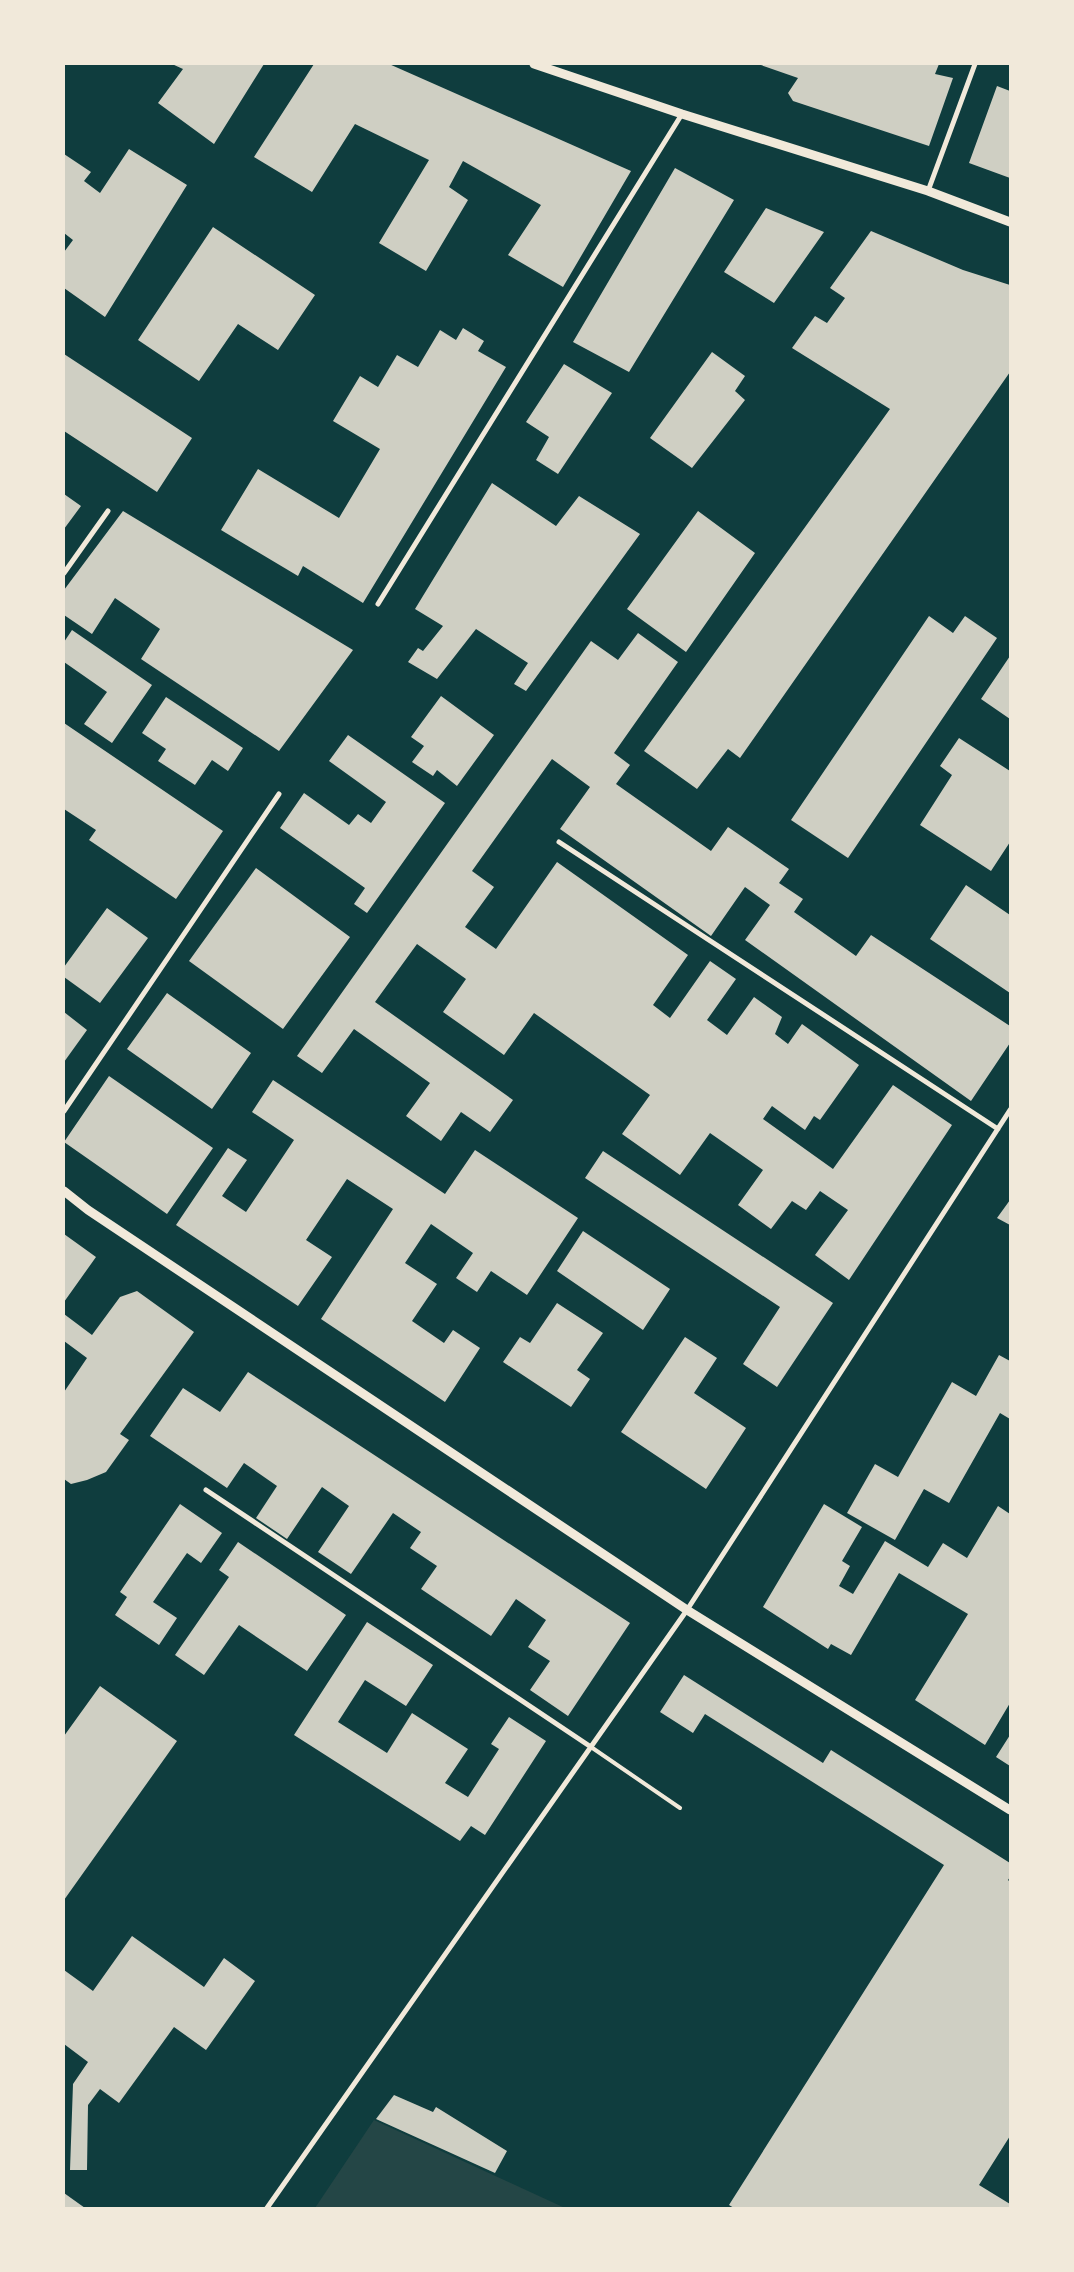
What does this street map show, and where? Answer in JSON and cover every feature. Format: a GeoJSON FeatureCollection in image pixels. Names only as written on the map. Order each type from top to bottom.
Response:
{"type":"FeatureCollection","features":[{"type":"Feature","properties":{"kind":"street"},"geometry":{"type":"LineString","coordinates":[[534,64],[682,114],[928,191],[1010,222]]}},
{"type":"Feature","properties":{"kind":"street"},"geometry":{"type":"LineString","coordinates":[[928,191],[975,64]]}},
{"type":"Feature","properties":{"kind":"street"},"geometry":{"type":"LineString","coordinates":[[378,604],[682,114]]}},
{"type":"Feature","properties":{"kind":"street"},"geometry":{"type":"LineString","coordinates":[[64,573],[108,511]]}},
{"type":"Feature","properties":{"kind":"street"},"geometry":{"type":"LineString","coordinates":[[64,1111],[278,794]]}},
{"type":"Feature","properties":{"kind":"street"},"geometry":{"type":"LineString","coordinates":[[559,842],[998,1129]]}},
{"type":"Feature","properties":{"kind":"street"},"geometry":{"type":"LineString","coordinates":[[267,2208],[336,2113],[687,1610],[1010,1110]]}},
{"type":"Feature","properties":{"kind":"street"},"geometry":{"type":"LineString","coordinates":[[64,1191],[96,1215],[687,1610],[1010,1810]]}},
{"type":"Feature","properties":{"kind":"street"},"geometry":{"type":"LineString","coordinates":[[206,1490],[592,1747]]}},
{"type":"Feature","properties":{"kind":"lane"},"geometry":{"type":"LineString","coordinates":[[592,1747],[680,1808]]}},
{"type":"Feature","properties":{"kind":"shaded area"},"geometry":{"type":"Polygon","coordinates":[[[374,2120],[565,2208],[315,2208],[374,2120]]]}},
{"type":"Feature","properties":{"kind":"building"},"geometry":{"type":"Polygon","coordinates":[[[172,64],[264,64],[214,144],[158,103],[183,69],[172,64]]]}},
{"type":"Feature","properties":{"kind":"building"},"geometry":{"type":"Polygon","coordinates":[[[314,64],[389,64],[631,171],[563,287],[508,255],[541,205],[463,161],[449,187],[468,200],[426,271],[379,243],[429,160],[355,124],[312,192],[254,157],[314,64]]]}},
{"type":"Feature","properties":{"kind":"building"},"geometry":{"type":"Polygon","coordinates":[[[758,64],[939,64],[935,74],[953,78],[929,146],[793,101],[788,93],[798,78],[758,64]]]}},
{"type":"Feature","properties":{"kind":"building"},"geometry":{"type":"Polygon","coordinates":[[[997,86],[1010,91],[1010,178],[969,163],[997,86]]]}},
{"type":"Feature","properties":{"kind":"building"},"geometry":{"type":"Polygon","coordinates":[[[129,149],[187,185],[105,317],[64,288],[64,252],[73,240],[64,233],[64,154],[91,172],[84,181],[100,193],[129,149]]]}},
{"type":"Feature","properties":{"kind":"building"},"geometry":{"type":"Polygon","coordinates":[[[675,168],[734,200],[629,372],[573,342],[675,168]]]}},
{"type":"Feature","properties":{"kind":"building"},"geometry":{"type":"Polygon","coordinates":[[[766,208],[824,232],[774,303],[724,272],[766,208]]]}},
{"type":"Feature","properties":{"kind":"building"},"geometry":{"type":"Polygon","coordinates":[[[213,227],[315,295],[278,350],[238,324],[199,381],[138,340],[213,227]]]}},
{"type":"Feature","properties":{"kind":"building"},"geometry":{"type":"Polygon","coordinates":[[[871,231],[963,270],[1010,285],[1010,372],[740,758],[728,749],[697,789],[644,751],[890,409],[792,348],[815,316],[827,323],[845,298],[830,288],[871,231]]]}},
{"type":"Feature","properties":{"kind":"building"},"geometry":{"type":"Polygon","coordinates":[[[463,328],[484,341],[478,351],[506,367],[363,603],[303,566],[298,576],[221,530],[258,469],[339,518],[380,449],[333,421],[360,376],[378,387],[397,355],[418,367],[440,330],[456,340],[463,328]]]}},
{"type":"Feature","properties":{"kind":"building"},"geometry":{"type":"Polygon","coordinates":[[[712,352],[745,376],[735,391],[745,400],[692,468],[650,438],[712,352]]]}},
{"type":"Feature","properties":{"kind":"building"},"geometry":{"type":"Polygon","coordinates":[[[64,354],[192,438],[157,492],[64,431],[64,354]]]}},
{"type":"Feature","properties":{"kind":"building"},"geometry":{"type":"Polygon","coordinates":[[[564,364],[612,393],[558,474],[536,460],[549,437],[526,422],[564,364]]]}},
{"type":"Feature","properties":{"kind":"building"},"geometry":{"type":"Polygon","coordinates":[[[492,483],[556,526],[579,496],[640,534],[526,691],[514,684],[528,663],[476,629],[437,679],[408,662],[418,648],[423,651],[443,626],[415,609],[492,483]]]}},
{"type":"Feature","properties":{"kind":"building"},"geometry":{"type":"Polygon","coordinates":[[[64,494],[81,506],[64,529],[64,494]]]}},
{"type":"Feature","properties":{"kind":"building"},"geometry":{"type":"Polygon","coordinates":[[[123,511],[353,650],[279,751],[141,659],[160,629],[115,598],[92,634],[64,615],[64,590],[123,511]]]}},
{"type":"Feature","properties":{"kind":"building"},"geometry":{"type":"Polygon","coordinates":[[[698,511],[755,553],[686,652],[627,609],[698,511]]]}},
{"type":"Feature","properties":{"kind":"building"},"geometry":{"type":"Polygon","coordinates":[[[929,616],[953,633],[965,616],[997,638],[848,858],[791,820],[929,616]]]}},
{"type":"Feature","properties":{"kind":"building"},"geometry":{"type":"Polygon","coordinates":[[[72,630],[152,685],[112,743],[84,724],[107,692],[64,662],[64,642],[72,630]]]}},
{"type":"Feature","properties":{"kind":"building"},"geometry":{"type":"Polygon","coordinates":[[[638,633],[678,662],[614,753],[630,765],[616,784],[711,851],[728,827],[789,869],[779,883],[803,899],[794,912],[856,956],[871,935],[1010,1026],[1010,1043],[971,1101],[745,940],[770,905],[745,887],[711,936],[560,829],[590,787],[552,759],[472,871],[494,887],[465,927],[496,949],[557,862],[688,955],[653,1005],[670,1018],[710,961],[736,979],[707,1020],[727,1035],[754,997],[782,1017],[775,1034],[788,1044],[802,1024],[859,1065],[820,1120],[814,1116],[805,1130],[772,1106],[763,1119],[833,1169],[893,1085],[952,1125],[849,1280],[815,1255],[848,1210],[820,1191],[806,1210],[792,1201],[771,1229],[738,1205],[763,1170],[710,1133],[680,1175],[622,1134],[650,1095],[534,1013],[504,1055],[443,1012],[466,979],[417,944],[375,1002],[513,1100],[490,1132],[461,1112],[441,1141],[406,1116],[430,1083],[354,1029],[322,1073],[297,1056],[591,641],[618,660],[638,633]]]}},
{"type":"Feature","properties":{"kind":"building"},"geometry":{"type":"Polygon","coordinates":[[[1010,656],[1010,719],[981,699],[1010,656]]]}},
{"type":"Feature","properties":{"kind":"building"},"geometry":{"type":"Polygon","coordinates":[[[441,696],[494,735],[457,786],[437,770],[433,776],[412,762],[424,746],[411,737],[441,696]]]}},
{"type":"Feature","properties":{"kind":"building"},"geometry":{"type":"Polygon","coordinates":[[[166,697],[243,748],[228,771],[212,760],[195,785],[158,761],[166,749],[142,733],[166,697]]]}},
{"type":"Feature","properties":{"kind":"building"},"geometry":{"type":"Polygon","coordinates":[[[64,723],[223,831],[176,899],[89,840],[96,830],[64,809],[64,723]]]}},
{"type":"Feature","properties":{"kind":"building"},"geometry":{"type":"Polygon","coordinates":[[[348,735],[445,803],[367,913],[354,904],[365,888],[280,828],[304,793],[349,825],[358,814],[371,823],[386,802],[329,761],[348,735]]]}},
{"type":"Feature","properties":{"kind":"building"},"geometry":{"type":"Polygon","coordinates":[[[959,738],[1010,771],[1010,842],[991,871],[920,825],[952,775],[940,766],[959,738]]]}},
{"type":"Feature","properties":{"kind":"building"},"geometry":{"type":"Polygon","coordinates":[[[256,868],[350,937],[283,1029],[189,961],[256,868]]]}},
{"type":"Feature","properties":{"kind":"building"},"geometry":{"type":"Polygon","coordinates":[[[966,885],[1010,915],[1010,993],[930,939],[966,885]]]}},
{"type":"Feature","properties":{"kind":"building"},"geometry":{"type":"Polygon","coordinates":[[[107,908],[148,938],[100,1003],[64,977],[64,967],[107,908]]]}},
{"type":"Feature","properties":{"kind":"building"},"geometry":{"type":"Polygon","coordinates":[[[167,993],[251,1053],[212,1109],[127,1049],[167,993]]]}},
{"type":"Feature","properties":{"kind":"building"},"geometry":{"type":"Polygon","coordinates":[[[64,1012],[87,1030],[64,1062],[64,1012]]]}},
{"type":"Feature","properties":{"kind":"building"},"geometry":{"type":"Polygon","coordinates":[[[109,1076],[213,1148],[167,1214],[64,1142],[109,1076]]]}},
{"type":"Feature","properties":{"kind":"building"},"geometry":{"type":"Polygon","coordinates":[[[273,1080],[445,1194],[475,1150],[578,1218],[527,1295],[491,1271],[477,1292],[456,1278],[473,1253],[431,1224],[405,1263],[437,1284],[412,1321],[444,1343],[453,1330],[480,1348],[445,1402],[321,1319],[393,1209],[347,1179],[306,1240],[332,1257],[298,1306],[176,1225],[228,1148],[247,1160],[222,1196],[246,1212],[294,1140],[252,1112],[273,1080]]]}},
{"type":"Feature","properties":{"kind":"building"},"geometry":{"type":"Polygon","coordinates":[[[603,1151],[833,1303],[777,1387],[743,1364],[780,1307],[585,1178],[603,1151]]]}},
{"type":"Feature","properties":{"kind":"building"},"geometry":{"type":"Polygon","coordinates":[[[1010,1200],[1010,1225],[997,1218],[1010,1200]]]}},
{"type":"Feature","properties":{"kind":"building"},"geometry":{"type":"Polygon","coordinates":[[[583,1231],[670,1289],[643,1330],[557,1271],[583,1231]]]}},
{"type":"Feature","properties":{"kind":"building"},"geometry":{"type":"Polygon","coordinates":[[[64,1234],[96,1257],[64,1302],[64,1234]]]}},
{"type":"Feature","properties":{"kind":"building"},"geometry":{"type":"Polygon","coordinates":[[[137,1291],[194,1332],[120,1434],[129,1440],[106,1472],[71,1484],[64,1479],[64,1392],[87,1358],[64,1341],[64,1314],[92,1335],[120,1297],[137,1291]]]}},
{"type":"Feature","properties":{"kind":"building"},"geometry":{"type":"Polygon","coordinates":[[[557,1303],[603,1333],[577,1370],[590,1379],[571,1407],[503,1362],[520,1337],[530,1343],[557,1303]]]}},
{"type":"Feature","properties":{"kind":"building"},"geometry":{"type":"Polygon","coordinates":[[[685,1337],[717,1358],[694,1393],[746,1428],[706,1489],[621,1432],[685,1337]]]}},
{"type":"Feature","properties":{"kind":"building"},"geometry":{"type":"Polygon","coordinates":[[[999,1355],[1010,1361],[1010,1419],[1000,1413],[949,1503],[924,1489],[895,1540],[847,1513],[875,1464],[898,1477],[952,1382],[976,1396],[999,1355]]]}},
{"type":"Feature","properties":{"kind":"building"},"geometry":{"type":"Polygon","coordinates":[[[248,1372],[630,1623],[568,1716],[530,1690],[550,1661],[528,1647],[546,1620],[516,1599],[491,1636],[421,1589],[437,1566],[410,1548],[421,1532],[393,1513],[351,1574],[318,1552],[349,1506],[322,1487],[287,1539],[256,1518],[277,1486],[244,1463],[227,1488],[150,1436],[183,1388],[220,1412],[248,1372]]]}},
{"type":"Feature","properties":{"kind":"building"},"geometry":{"type":"Polygon","coordinates":[[[180,1504],[222,1533],[201,1563],[187,1553],[153,1602],[177,1618],[159,1645],[115,1615],[127,1597],[120,1592],[180,1504]]]}},
{"type":"Feature","properties":{"kind":"building"},"geometry":{"type":"Polygon","coordinates":[[[824,1504],[862,1527],[842,1561],[850,1566],[839,1586],[853,1594],[885,1541],[928,1567],[943,1543],[967,1558],[998,1506],[1010,1514],[1010,1703],[985,1745],[915,1700],[968,1614],[899,1573],[851,1655],[831,1644],[828,1649],[763,1607],[824,1504]]]}},
{"type":"Feature","properties":{"kind":"building"},"geometry":{"type":"Polygon","coordinates":[[[238,1542],[346,1615],[307,1671],[239,1625],[204,1675],[175,1655],[229,1577],[219,1570],[238,1542]]]}},
{"type":"Feature","properties":{"kind":"building"},"geometry":{"type":"Polygon","coordinates":[[[367,1622],[433,1665],[406,1706],[365,1680],[338,1722],[387,1753],[412,1713],[468,1749],[445,1783],[468,1797],[499,1749],[491,1744],[509,1717],[546,1741],[485,1835],[471,1826],[460,1841],[294,1735],[367,1622]]]}},
{"type":"Feature","properties":{"kind":"building"},"geometry":{"type":"Polygon","coordinates":[[[684,1675],[823,1763],[831,1750],[1010,1863],[1010,1877],[1008,1880],[1010,1882],[1010,2136],[979,2185],[1010,2204],[1010,2208],[734,2208],[729,2205],[944,1865],[705,1714],[693,1733],[660,1712],[684,1675]]]}},
{"type":"Feature","properties":{"kind":"building"},"geometry":{"type":"Polygon","coordinates":[[[100,1686],[177,1741],[64,1900],[64,1736],[100,1686]]]}},
{"type":"Feature","properties":{"kind":"building"},"geometry":{"type":"Polygon","coordinates":[[[1010,1735],[1010,1766],[996,1757],[1010,1735]]]}},
{"type":"Feature","properties":{"kind":"building"},"geometry":{"type":"Polygon","coordinates":[[[132,1936],[204,1987],[224,1958],[255,1981],[206,2050],[174,2027],[119,2103],[100,2089],[88,2105],[87,2170],[70,2170],[73,2084],[88,2062],[64,2044],[64,1970],[93,1991],[132,1936]]]}},
{"type":"Feature","properties":{"kind":"building"},"geometry":{"type":"Polygon","coordinates":[[[394,2095],[433,2112],[436,2107],[507,2151],[495,2173],[376,2119],[394,2095]]]}},
{"type":"Feature","properties":{"kind":"building"},"geometry":{"type":"Polygon","coordinates":[[[64,2193],[85,2208],[64,2208],[64,2193]]]}}]}
